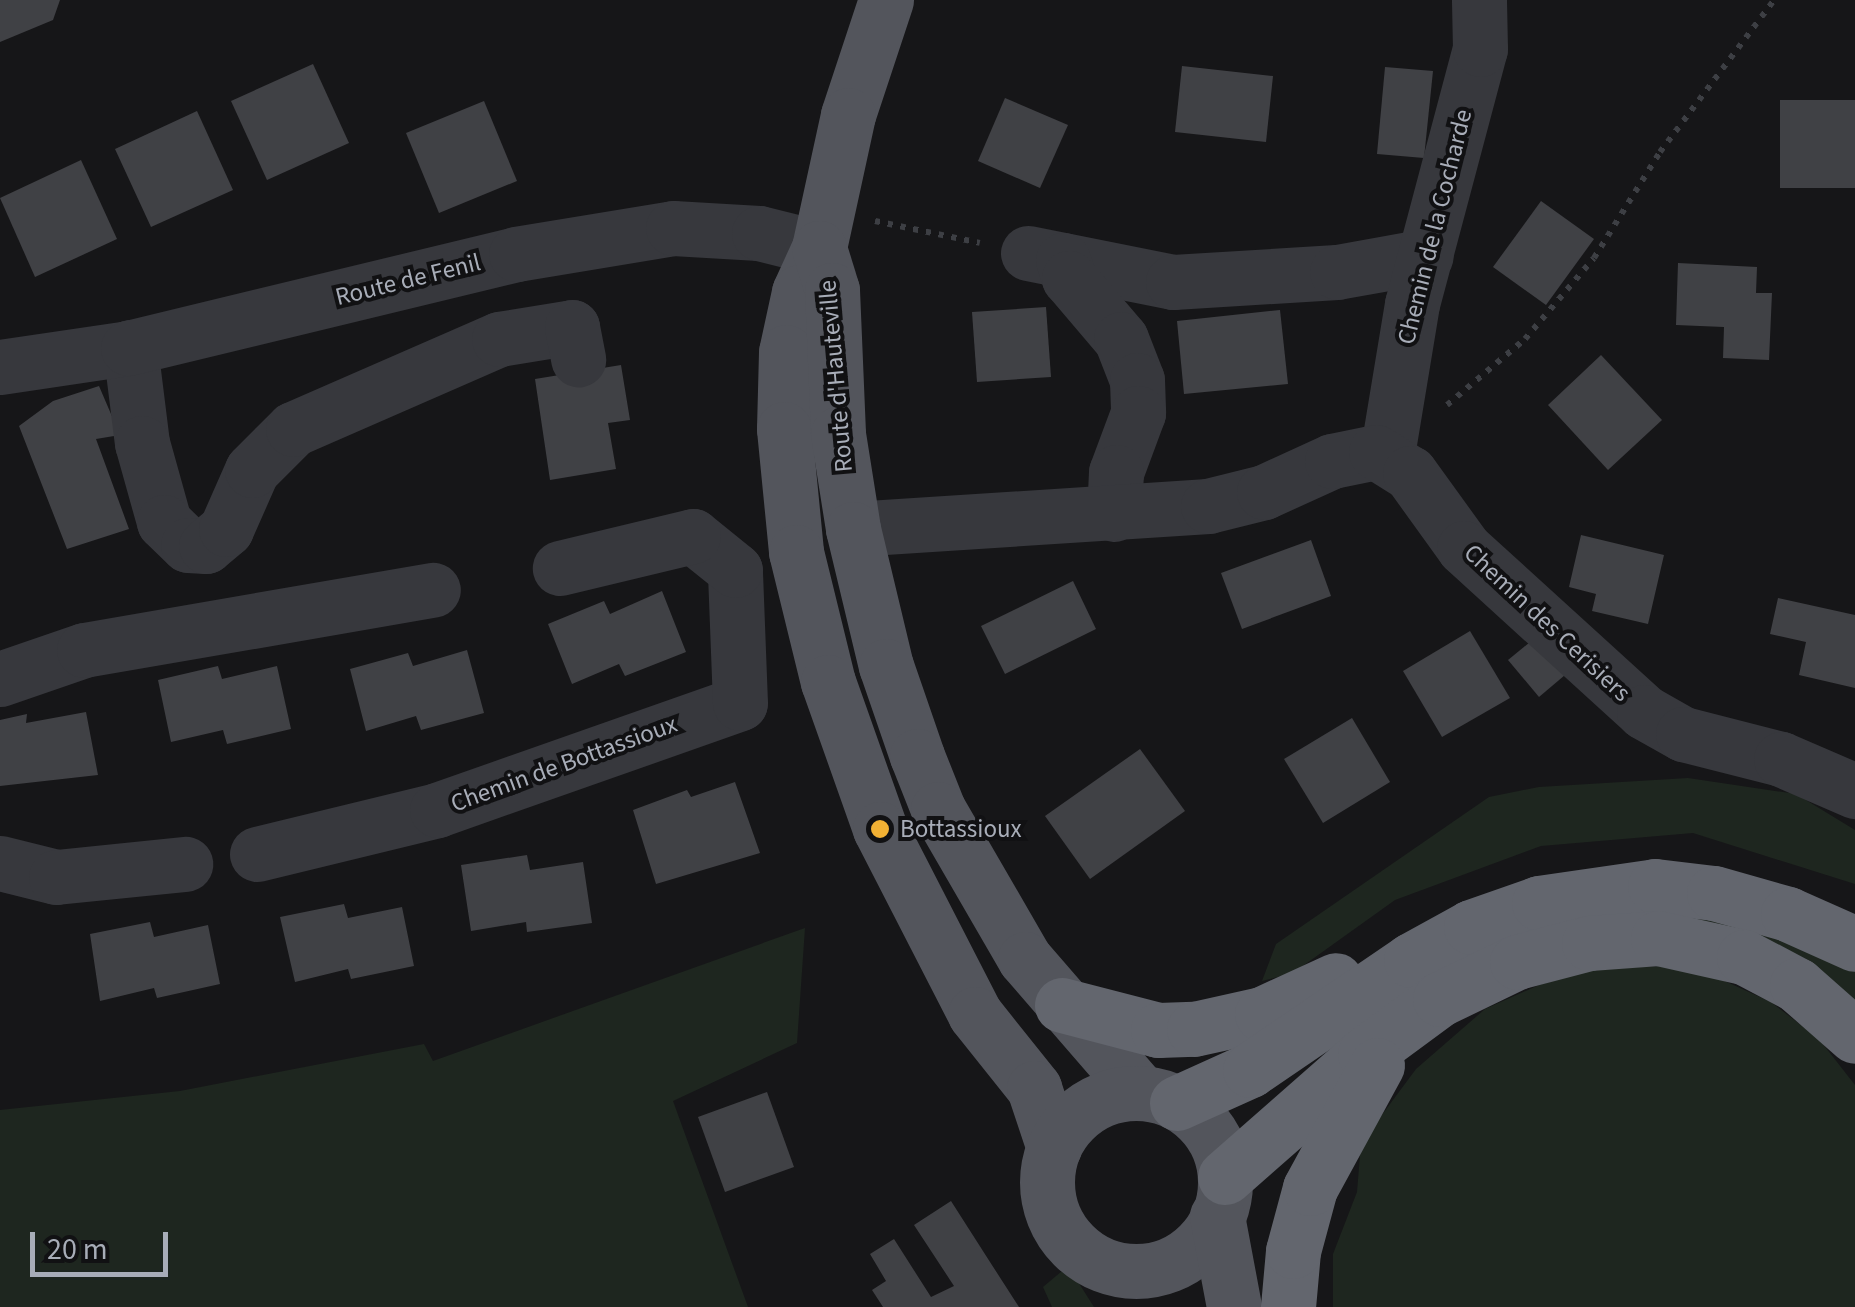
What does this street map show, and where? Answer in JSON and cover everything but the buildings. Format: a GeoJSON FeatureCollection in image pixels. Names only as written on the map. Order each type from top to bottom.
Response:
{"type":"FeatureCollection","features":[{"type":"Feature","properties":{"kind":"highway"},"geometry":{"type":"LineString","coordinates":[[1159,1098],[1250,1070],[1411,960],[1472,927],[1539,903],[1655,886],[1788,914],[1855,944]]}},
{"type":"Feature","properties":{"kind":"highway"},"geometry":{"type":"LineString","coordinates":[[1221,1197],[1412,1018],[1517,962],[1589,942],[1658,938],[1717,949],[1774,971],[1855,1036]]}},
{"type":"Feature","properties":{"kind":"highway"},"geometry":{"type":"LineString","coordinates":[[1062,1005],[1158,1030],[1194,1029],[1262,1014],[1360,970],[1411,960]]}},
{"type":"Feature","properties":{"kind":"highway"},"geometry":{"type":"LineString","coordinates":[[1288,1307],[1298,1228],[1328,1146],[1412,1018]]}},
{"type":"Feature","properties":{"kind":"main road"},"geometry":{"type":"LineString","coordinates":[[822,228],[886,0]]}},
{"type":"Feature","properties":{"kind":"main road","name":"Route d'Hauteville"},"geometry":{"type":"LineString","coordinates":[[822,228],[832,290],[838,434],[853,529],[886,666],[938,808],[1025,960],[1062,1005],[1159,1098]]}},
{"type":"Feature","properties":{"kind":"main road","name":"Route d'Hauteville"},"geometry":{"type":"LineString","coordinates":[[822,228],[799,292],[786,352],[784,429],[796,552],[828,682],[880,830],[975,1014],[1034,1088],[1054,1148]]}},
{"type":"Feature","properties":{"kind":"main road"},"geometry":{"type":"LineString","coordinates":[[796,552],[853,529]]}},
{"type":"Feature","properties":{"kind":"main road"},"geometry":{"type":"LineString","coordinates":[[1221,1197],[1183,1257],[1145,1270],[1136,1288],[1080,1251],[1060,1228],[1048,1189],[1054,1148],[1089,1106],[1159,1098],[1216,1142],[1234,1307]]}},
{"type":"Feature","properties":{"kind":"street","name":"Chemin de la Cocharde"},"geometry":{"type":"LineString","coordinates":[[1387,455],[1426,256],[1480,49],[1479,0]]}},
{"type":"Feature","properties":{"kind":"street","name":"Route de Fenil"},"geometry":{"type":"LineString","coordinates":[[0,368],[130,347],[516,254],[673,228],[758,233],[822,228]]}},
{"type":"Feature","properties":{"kind":"street"},"geometry":{"type":"LineString","coordinates":[[1046,257],[1173,282],[1337,272],[1426,256]]}},
{"type":"Feature","properties":{"kind":"street"},"geometry":{"type":"LineString","coordinates":[[1046,257],[1121,339],[1138,380],[1138,413],[1116,472],[1114,514]]}},
{"type":"Feature","properties":{"kind":"street"},"geometry":{"type":"LineString","coordinates":[[130,347],[142,443],[164,522],[188,545],[206,546],[226,529],[252,470],[292,429],[499,339],[572,327],[578,359]]}},
{"type":"Feature","properties":{"kind":"street"},"geometry":{"type":"LineString","coordinates":[[853,529],[1114,514],[1236,500],[1332,460],[1366,452],[1387,455]]}},
{"type":"Feature","properties":{"kind":"street","name":"Chemin des Cerisiers"},"geometry":{"type":"LineString","coordinates":[[1387,455],[1410,473],[1464,548],[1644,712],[1683,734],[1781,759],[1855,791]]}},
{"type":"Feature","properties":{"kind":"street"},"geometry":{"type":"LineString","coordinates":[[560,568],[693,536],[735,570],[796,552]]}},
{"type":"Feature","properties":{"kind":"street","name":"Chemin de Bottassioux"},"geometry":{"type":"LineString","coordinates":[[257,854],[437,810],[740,704],[735,570]]}},
{"type":"Feature","properties":{"kind":"street"},"geometry":{"type":"LineString","coordinates":[[0,680],[84,650],[432,590]]}},
{"type":"Feature","properties":{"kind":"street"},"geometry":{"type":"LineString","coordinates":[[0,863],[56,877],[186,864]]}},
{"type":"Feature","properties":{"kind":"path"},"geometry":{"type":"LineString","coordinates":[[1387,455],[1525,340],[1594,258],[1660,152],[1774,0]]}},
{"type":"Feature","properties":{"kind":"path"},"geometry":{"type":"LineString","coordinates":[[822,228],[1046,257]]}},
{"type":"Feature","properties":{"kind":"shaded area"},"geometry":{"type":"Polygon","coordinates":[[[1688,778],[1796,794],[1855,830],[1855,884],[1693,833],[1541,846],[1395,900],[1293,973],[1262,981],[1276,944],[1489,797],[1539,787],[1688,778]]]}},
{"type":"Feature","properties":{"kind":"shaded area"},"geometry":{"type":"Polygon","coordinates":[[[1714,909],[1855,965],[1855,1005],[1675,912],[1714,909]]]}},
{"type":"Feature","properties":{"kind":"shaded area"},"geometry":{"type":"Polygon","coordinates":[[[805,928],[797,1043],[673,1101],[748,1307],[0,1307],[0,1110],[180,1091],[424,1044],[433,1061],[805,928]]]}},
{"type":"Feature","properties":{"kind":"shaded area"},"geometry":{"type":"Polygon","coordinates":[[[1661,966],[1718,978],[1771,1002],[1819,1039],[1855,1085],[1855,1307],[1333,1307],[1333,1254],[1357,1192],[1361,1143],[1416,1069],[1485,1009],[1539,985],[1597,969],[1661,966]]]}},
{"type":"Feature","properties":{"kind":"shaded area"},"geometry":{"type":"Polygon","coordinates":[[[1068,1266],[1094,1307],[1052,1307],[1043,1287],[1068,1266]]]}},
{"type":"Feature","properties":{"kind":"place","name":"Bottassioux"},"geometry":{"type":"Point","coordinates":[880,829]}}]}
